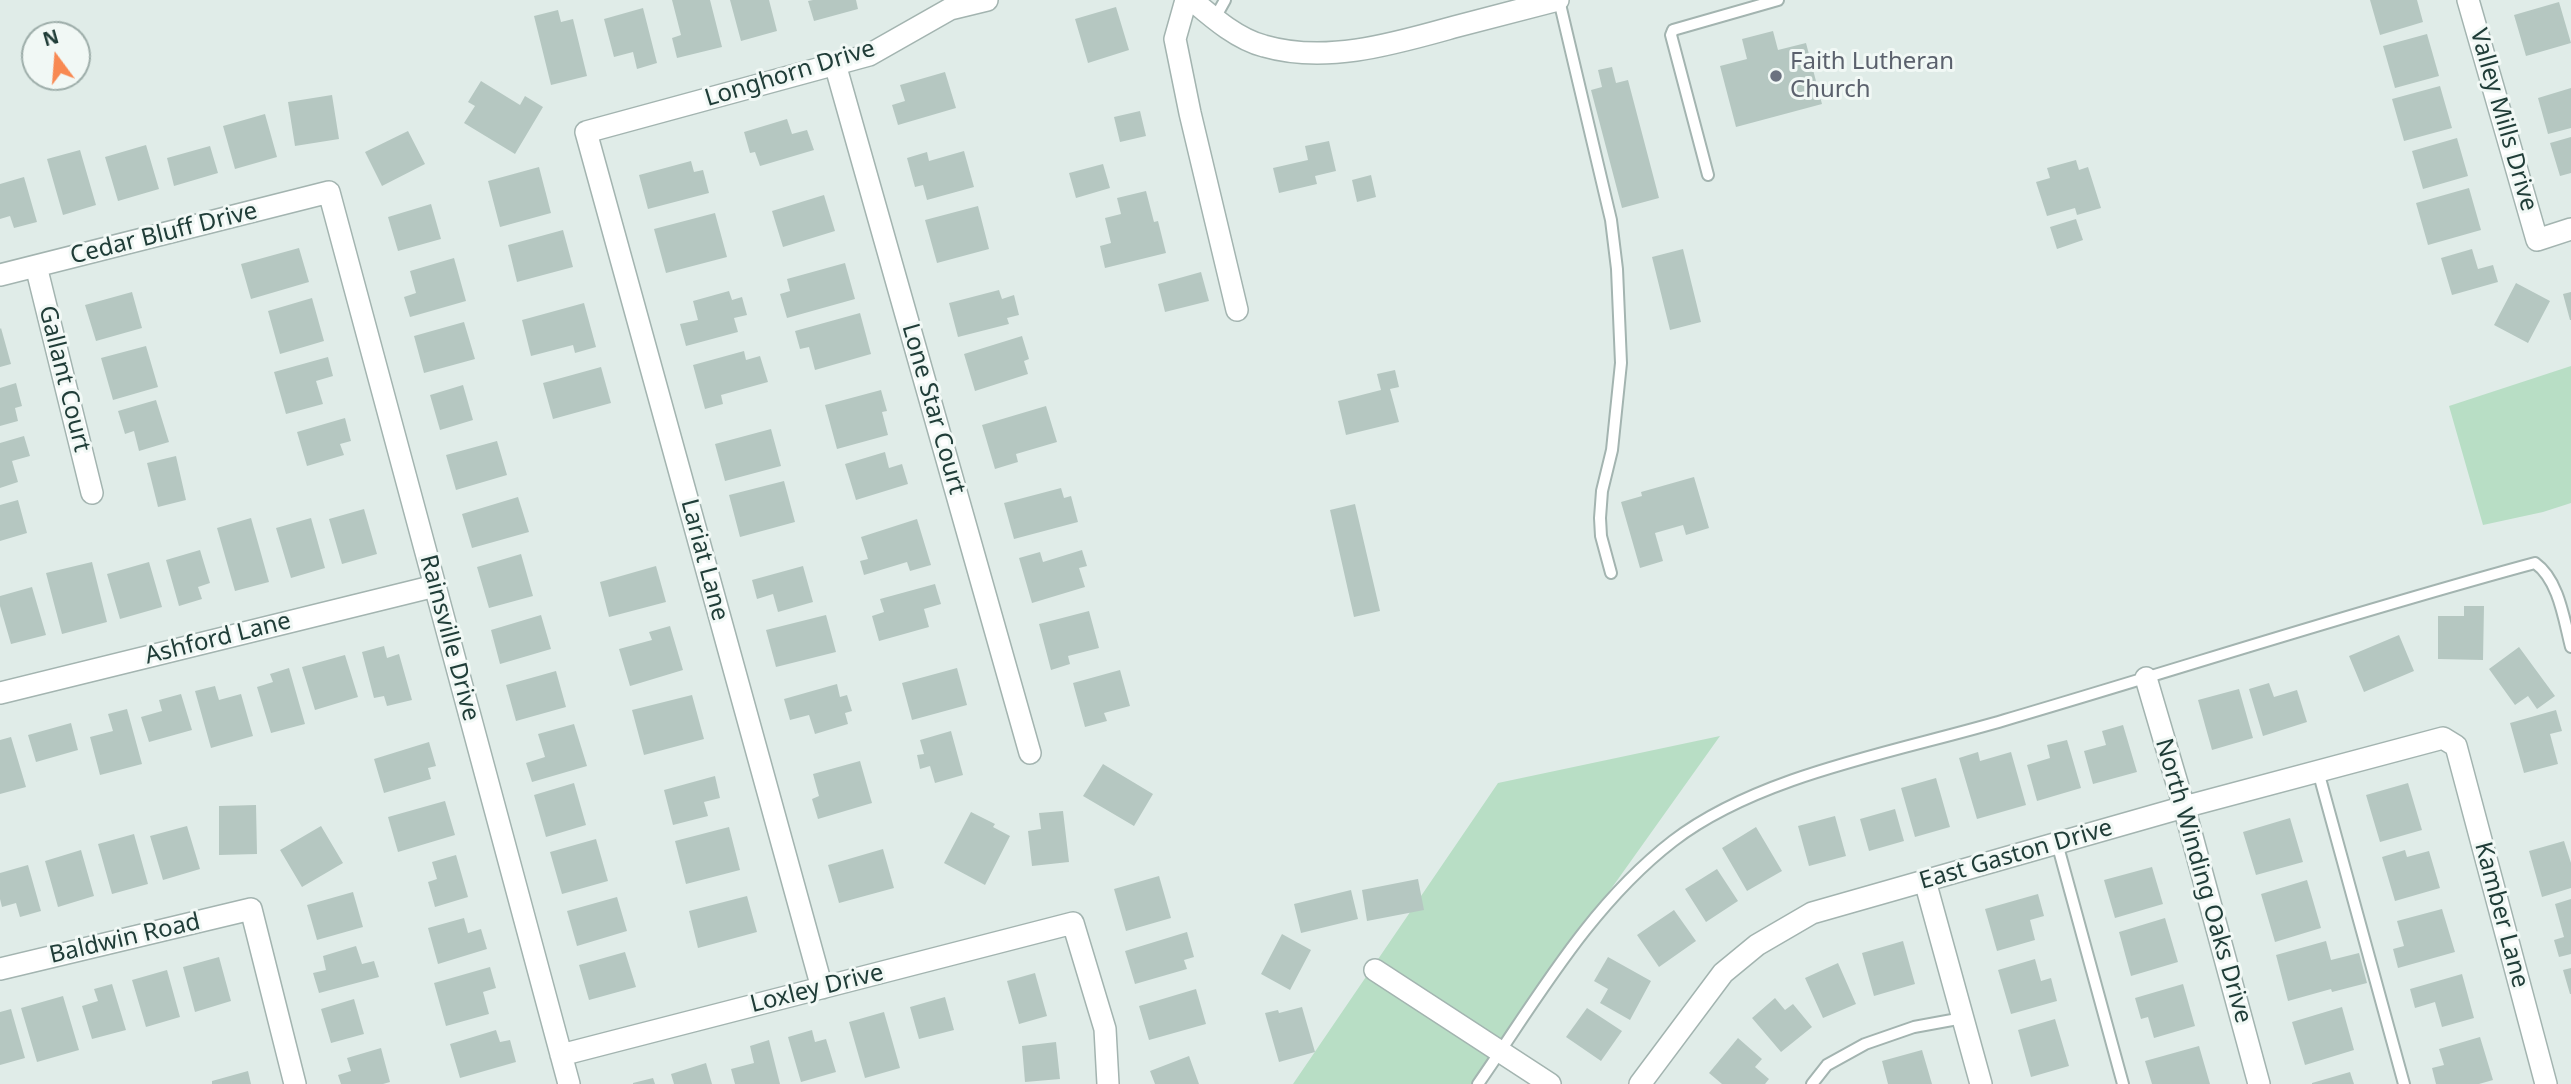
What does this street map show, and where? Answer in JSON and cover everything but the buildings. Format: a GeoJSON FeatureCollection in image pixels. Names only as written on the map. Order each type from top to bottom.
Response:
{"type":"FeatureCollection","features":[{"type":"Feature","properties":{"kind":"street","name":"Longhorn Drive"},"geometry":{"type":"LineString","coordinates":[[586,132],[869,55],[950,9],[987,0]]}},
{"type":"Feature","properties":{"kind":"street"},"geometry":{"type":"LineString","coordinates":[[1186,0],[1175,39],[1237,310]]}},
{"type":"Feature","properties":{"kind":"street"},"geometry":{"type":"LineString","coordinates":[[1192,0],[1220,9],[1245,40],[1289,51],[1344,52],[1392,44],[1558,0]]}},
{"type":"Feature","properties":{"kind":"street","name":"Valley Mills Drive"},"geometry":{"type":"LineString","coordinates":[[2468,0],[2537,240],[2571,229]]}},
{"type":"Feature","properties":{"kind":"street","name":"Lone Star Court"},"geometry":{"type":"LineString","coordinates":[[835,64],[1030,753]]}},
{"type":"Feature","properties":{"kind":"street","name":"Lariat Lane"},"geometry":{"type":"LineString","coordinates":[[586,132],[822,988]]}},
{"type":"Feature","properties":{"kind":"street","name":"Cedar Bluff Drive"},"geometry":{"type":"LineString","coordinates":[[0,275],[329,192]]}},
{"type":"Feature","properties":{"kind":"street","name":"Rainsville Drive"},"geometry":{"type":"LineString","coordinates":[[329,192],[569,1084]]}},
{"type":"Feature","properties":{"kind":"street","name":"Gallant Court"},"geometry":{"type":"LineString","coordinates":[[36,266],[92,493]]}},
{"type":"Feature","properties":{"kind":"street","name":"Ashford Lane"},"geometry":{"type":"LineString","coordinates":[[0,692],[435,586]]}},
{"type":"Feature","properties":{"kind":"street","name":"North Winding Oaks Drive"},"geometry":{"type":"LineString","coordinates":[[2146,678],[2259,1084]]}},
{"type":"Feature","properties":{"kind":"street","name":"East Gaston Drive"},"geometry":{"type":"LineString","coordinates":[[1640,1084],[1723,972],[1757,945],[1812,914],[2184,807],[2443,738],[2456,746]]}},
{"type":"Feature","properties":{"kind":"street","name":"Kamber Lane"},"geometry":{"type":"LineString","coordinates":[[2456,746],[2546,1084]]}},
{"type":"Feature","properties":{"kind":"street"},"geometry":{"type":"LineString","coordinates":[[1926,881],[1981,1084]]}},
{"type":"Feature","properties":{"kind":"street","name":"Baldwin Road"},"geometry":{"type":"LineString","coordinates":[[0,969],[251,909],[295,1084]]}},
{"type":"Feature","properties":{"kind":"street","name":"Loxley Drive"},"geometry":{"type":"LineString","coordinates":[[561,1055],[1073,923],[1105,1029],[1108,1084]]}},
{"type":"Feature","properties":{"kind":"street"},"geometry":{"type":"LineString","coordinates":[[1376,970],[1550,1084]]}},
{"type":"Feature","properties":{"kind":"lane"},"geometry":{"type":"LineString","coordinates":[[1558,0],[1615,244],[1621,363],[1612,450],[1602,491],[1600,518],[1601,536],[1611,573]]}},
{"type":"Feature","properties":{"kind":"lane"},"geometry":{"type":"LineString","coordinates":[[1708,175],[1671,35],[1673,30],[1778,0]]}},
{"type":"Feature","properties":{"kind":"lane"},"geometry":{"type":"LineString","coordinates":[[1478,1084],[1609,900],[1673,841],[1709,817],[1770,789],[1812,774],[2146,678],[2421,594],[2535,563],[2546,571],[2549,578],[2571,647]]}},
{"type":"Feature","properties":{"kind":"lane"},"geometry":{"type":"LineString","coordinates":[[2318,771],[2404,1084]]}},
{"type":"Feature","properties":{"kind":"lane"},"geometry":{"type":"LineString","coordinates":[[2057,843],[2123,1084]]}},
{"type":"Feature","properties":{"kind":"lane"},"geometry":{"type":"LineString","coordinates":[[1812,1084],[1827,1065],[1865,1044],[1914,1027],[1963,1018]]}},
{"type":"Feature","properties":{"kind":"green space"},"geometry":{"type":"Polygon","coordinates":[[[2571,366],[2571,503],[2483,525],[2449,406],[2571,366]]]}},
{"type":"Feature","properties":{"kind":"green space"},"geometry":{"type":"Polygon","coordinates":[[[1720,736],[1472,1084],[1293,1084],[1498,783],[1720,736]]]}},
{"type":"Feature","properties":{"kind":"place","name":"Faith Lutheran Church"},"geometry":{"type":"Point","coordinates":[1776,76]}}]}
